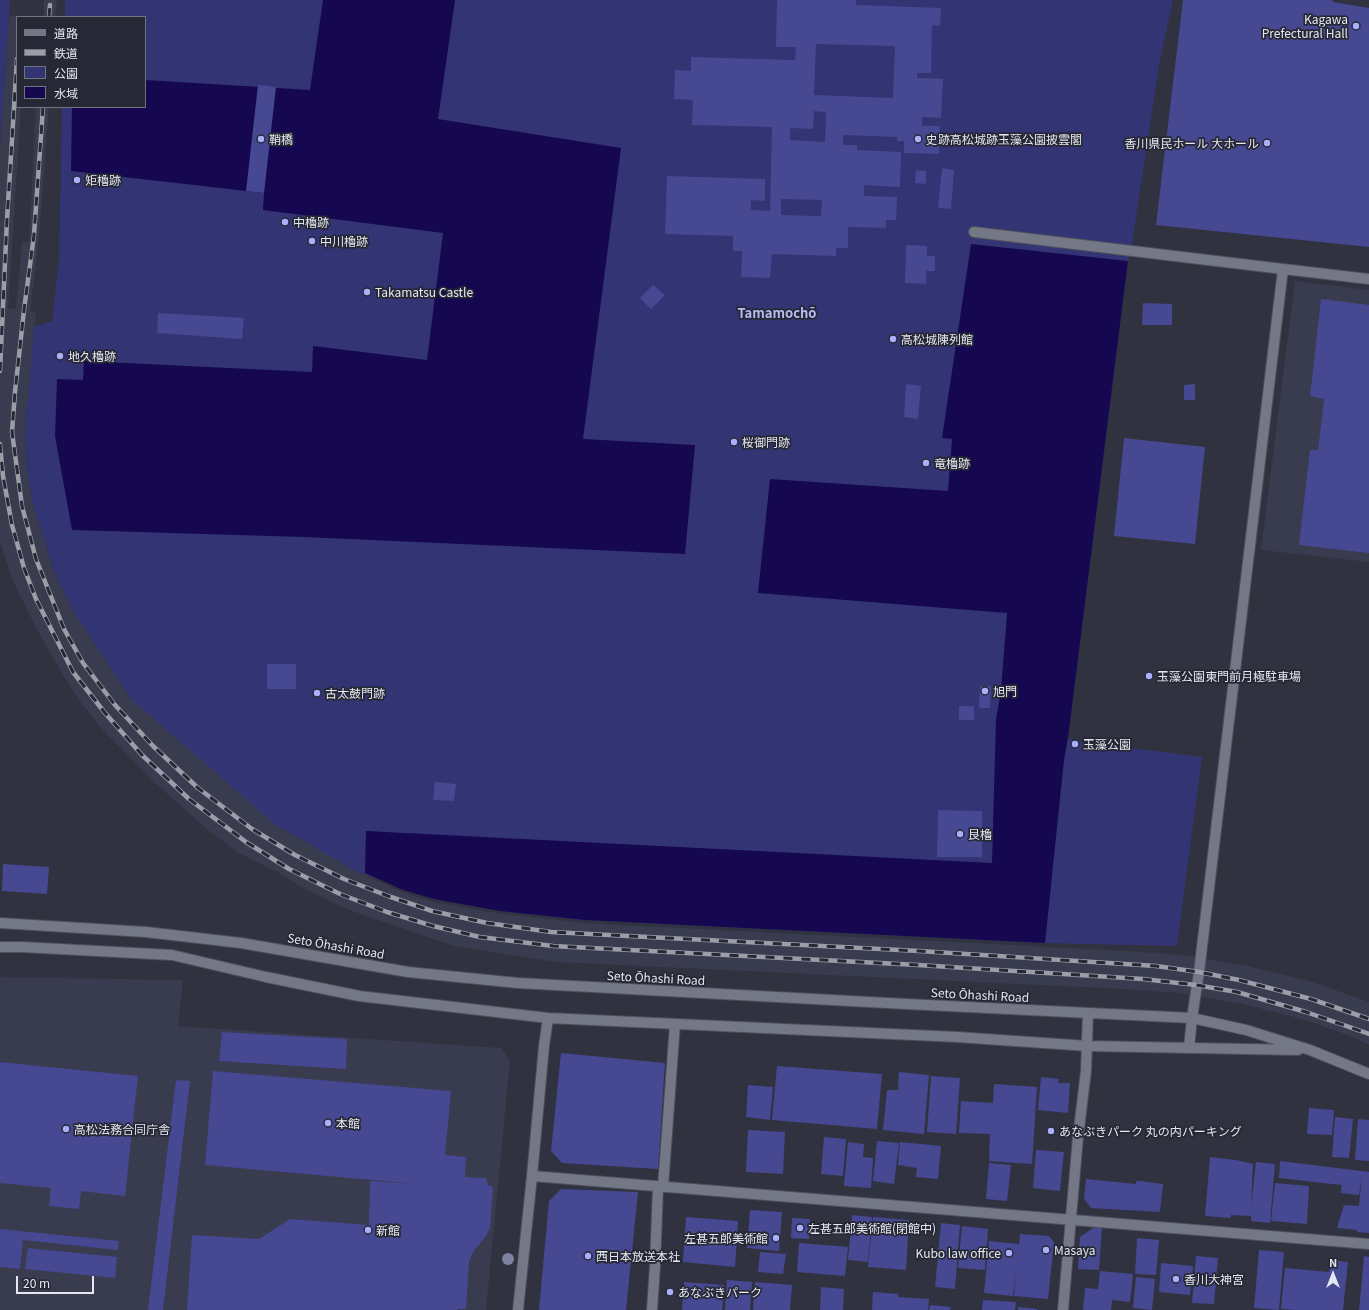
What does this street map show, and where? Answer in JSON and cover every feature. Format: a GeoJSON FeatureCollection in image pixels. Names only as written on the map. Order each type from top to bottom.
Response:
{"type":"FeatureCollection","features":[{"type":"Feature","properties":{"kind":"street"},"geometry":{"type":"LineString","coordinates":[[974,232],[1369,278]]}},
{"type":"Feature","properties":{"kind":"street"},"geometry":{"type":"LineString","coordinates":[[1189,1048],[1283,269]]}},
{"type":"Feature","properties":{"kind":"street","name":"Seto Ōhashi Road"},"geometry":{"type":"LineString","coordinates":[[0,923],[146,932],[241,943],[408,972],[518,983],[1192,1018],[1246,1030],[1310,1050],[1369,1074]]}},
{"type":"Feature","properties":{"kind":"street","name":"Seto Ōhashi Road"},"geometry":{"type":"LineString","coordinates":[[0,947],[172,955],[266,977],[359,996],[548,1018],[957,1037],[1088,1046],[1310,1050]]}},
{"type":"Feature","properties":{"kind":"street"},"geometry":{"type":"LineString","coordinates":[[1063,1310],[1088,1046],[1088,1013]]}},
{"type":"Feature","properties":{"kind":"street"},"geometry":{"type":"LineString","coordinates":[[518,1310],[548,1018]]}},
{"type":"Feature","properties":{"kind":"street"},"geometry":{"type":"LineString","coordinates":[[652,1310],[660,1187],[675,1024]]}},
{"type":"Feature","properties":{"kind":"street"},"geometry":{"type":"LineString","coordinates":[[532,1176],[1071,1221],[1369,1244]]}},
{"type":"Feature","properties":{"kind":"shaded area"},"geometry":{"type":"Polygon","coordinates":[[[44,0],[57,0],[55,16],[43,16],[44,0]]]}},
{"type":"Feature","properties":{"kind":"shaded area"},"geometry":{"type":"Polygon","coordinates":[[[9,16],[16,16],[16,108],[21,108],[8,309],[16,308],[22,241],[29,242],[36,108],[49,108],[39,237],[30,312],[36,312],[25,434],[28,474],[33,504],[53,568],[71,607],[131,699],[356,871],[402,892],[434,902],[497,913],[585,923],[1184,955],[1247,966],[1310,981],[1369,1002],[1369,1045],[1353,1037],[1302,1019],[1242,1004],[1181,993],[556,962],[454,946],[352,911],[312,893],[279,873],[237,852],[208,830],[153,781],[103,730],[82,704],[62,673],[35,626],[12,579],[0,541],[0,144],[9,16]]]}},
{"type":"Feature","properties":{"kind":"shaded area"},"geometry":{"type":"Polygon","coordinates":[[[1295,281],[1369,290],[1369,562],[1261,550],[1295,281]]]}},
{"type":"Feature","properties":{"kind":"shaded area"},"geometry":{"type":"Polygon","coordinates":[[[0,977],[183,980],[178,1026],[501,1048],[510,1060],[486,1310],[0,1310],[0,977]]]}},
{"type":"Feature","properties":{"kind":"green space"},"geometry":{"type":"Polygon","coordinates":[[[0,0],[10,0],[0,144],[0,0]]]}},
{"type":"Feature","properties":{"kind":"green space","name":"Takamatsu Castle"},"geometry":{"type":"Polygon","coordinates":[[[65,0],[1173,0],[1159,65],[1131,251],[1128,261],[1068,738],[1076,741],[1202,757],[1177,946],[1045,943],[585,920],[500,911],[434,899],[356,871],[276,825],[131,699],[71,607],[53,568],[33,504],[28,474],[25,434],[34,327],[52,321],[59,261],[62,108],[146,108],[146,16],[65,16],[65,0]]]}},
{"type":"Feature","properties":{"kind":"water"},"geometry":{"type":"Polygon","coordinates":[[[323,0],[455,0],[438,119],[621,148],[583,439],[695,445],[685,554],[304,537],[72,530],[55,436],[57,379],[83,380],[84,361],[312,372],[313,346],[427,360],[443,233],[263,210],[264,193],[71,171],[72,108],[146,108],[146,80],[310,90],[323,0]]]}},
{"type":"Feature","properties":{"kind":"water"},"geometry":{"type":"Polygon","coordinates":[[[971,244],[1128,261],[1064,760],[1045,943],[585,920],[500,911],[434,899],[403,890],[365,873],[366,831],[992,863],[996,719],[1001,691],[1007,613],[758,593],[770,479],[948,491],[952,439],[942,438],[971,244]]]}},
{"type":"Feature","properties":{"kind":"building","name":"史跡高松城跡玉藻公園披雲閣"},"geometry":{"type":"Polygon","coordinates":[[[777,0],[856,0],[856,5],[941,8],[940,26],[932,25],[931,73],[917,73],[917,78],[943,79],[941,118],[922,117],[922,126],[940,126],[939,154],[904,153],[904,141],[897,141],[897,137],[843,135],[843,145],[857,145],[857,150],[901,152],[900,187],[864,185],[864,196],[897,197],[896,220],[886,220],[886,228],[848,227],[848,248],[836,248],[836,256],[772,254],[770,278],[741,277],[742,251],[733,251],[733,236],[665,234],[667,176],[765,179],[765,201],[751,200],[751,210],[770,211],[772,127],[692,125],[693,100],[674,99],[675,70],[691,71],[691,57],[795,60],[796,47],[776,47],[777,0]],[[816,44],[814,95],[893,98],[895,46],[816,44]],[[814,111],[813,129],[790,128],[790,140],[825,142],[826,112],[814,111]],[[781,199],[781,215],[821,216],[822,200],[781,199]]]}},
{"type":"Feature","properties":{"kind":"building","name":"香川県民ホール 大ホール"},"geometry":{"type":"Polygon","coordinates":[[[1183,0],[1332,0],[1333,2],[1369,8],[1369,247],[1156,225],[1183,0]]]}},
{"type":"Feature","properties":{"kind":"building","name":"鞘橋"},"geometry":{"type":"Polygon","coordinates":[[[258,85],[276,87],[264,193],[246,191],[258,85]]]}},
{"type":"Feature","properties":{"kind":"building"},"geometry":{"type":"Polygon","coordinates":[[[942,168],[954,170],[951,209],[938,208],[942,168]]]}},
{"type":"Feature","properties":{"kind":"building"},"geometry":{"type":"Polygon","coordinates":[[[916,170],[926,171],[926,184],[915,183],[916,170]]]}},
{"type":"Feature","properties":{"kind":"building"},"geometry":{"type":"Polygon","coordinates":[[[906,245],[927,246],[927,256],[935,256],[935,271],[926,271],[926,284],[905,283],[906,245]]]}},
{"type":"Feature","properties":{"kind":"building"},"geometry":{"type":"Polygon","coordinates":[[[653,285],[665,295],[651,309],[640,298],[653,285]]]}},
{"type":"Feature","properties":{"kind":"building"},"geometry":{"type":"Polygon","coordinates":[[[1321,299],[1369,305],[1369,553],[1299,545],[1310,450],[1318,450],[1324,399],[1310,396],[1321,299]]]}},
{"type":"Feature","properties":{"kind":"building"},"geometry":{"type":"Polygon","coordinates":[[[1143,303],[1172,304],[1172,325],[1142,325],[1143,303]]]}},
{"type":"Feature","properties":{"kind":"building"},"geometry":{"type":"Polygon","coordinates":[[[158,313],[244,318],[242,339],[157,333],[158,313]]]}},
{"type":"Feature","properties":{"kind":"building"},"geometry":{"type":"Polygon","coordinates":[[[906,384],[921,386],[918,419],[904,417],[906,384]]]}},
{"type":"Feature","properties":{"kind":"building"},"geometry":{"type":"Polygon","coordinates":[[[1195,384],[1195,400],[1184,400],[1184,385],[1195,384]]]}},
{"type":"Feature","properties":{"kind":"building"},"geometry":{"type":"Polygon","coordinates":[[[1124,438],[1205,447],[1195,544],[1114,536],[1124,438]]]}},
{"type":"Feature","properties":{"kind":"building"},"geometry":{"type":"Polygon","coordinates":[[[267,664],[296,664],[296,689],[267,689],[267,664]]]}},
{"type":"Feature","properties":{"kind":"building","name":"旭門"},"geometry":{"type":"Polygon","coordinates":[[[980,686],[991,686],[990,708],[979,708],[980,686]]]}},
{"type":"Feature","properties":{"kind":"building"},"geometry":{"type":"Polygon","coordinates":[[[959,706],[974,706],[974,720],[959,720],[959,706]]]}},
{"type":"Feature","properties":{"kind":"building"},"geometry":{"type":"Polygon","coordinates":[[[435,782],[456,784],[454,801],[433,800],[435,782]]]}},
{"type":"Feature","properties":{"kind":"building","name":"艮櫓"},"geometry":{"type":"Polygon","coordinates":[[[938,810],[982,811],[982,857],[937,857],[938,810]]]}},
{"type":"Feature","properties":{"kind":"building"},"geometry":{"type":"Polygon","coordinates":[[[3,864],[49,867],[47,894],[2,891],[3,864]]]}},
{"type":"Feature","properties":{"kind":"building"},"geometry":{"type":"Polygon","coordinates":[[[222,1032],[347,1039],[346,1069],[219,1061],[222,1032]]]}},
{"type":"Feature","properties":{"kind":"building"},"geometry":{"type":"Polygon","coordinates":[[[561,1053],[665,1063],[658,1169],[562,1163],[551,1151],[561,1053]]]}},
{"type":"Feature","properties":{"kind":"building","name":"高松法務合同庁舎"},"geometry":{"type":"Polygon","coordinates":[[[0,1062],[138,1076],[125,1196],[81,1191],[79,1209],[49,1206],[51,1188],[0,1183],[0,1062]]]}},
{"type":"Feature","properties":{"kind":"building"},"geometry":{"type":"Polygon","coordinates":[[[777,1066],[882,1074],[877,1129],[772,1120],[777,1066]]]}},
{"type":"Feature","properties":{"kind":"building"},"geometry":{"type":"Polygon","coordinates":[[[213,1071],[451,1091],[445,1155],[466,1157],[465,1177],[486,1178],[488,1185],[493,1187],[490,1228],[486,1236],[473,1252],[469,1262],[466,1309],[187,1310],[192,1235],[259,1239],[290,1219],[369,1225],[370,1181],[417,1184],[205,1165],[213,1071]]]}},
{"type":"Feature","properties":{"kind":"building"},"geometry":{"type":"Polygon","coordinates":[[[899,1072],[929,1075],[924,1134],[883,1130],[887,1090],[898,1090],[899,1072]]]}},
{"type":"Feature","properties":{"kind":"building"},"geometry":{"type":"Polygon","coordinates":[[[931,1076],[960,1078],[956,1134],[927,1132],[931,1076]]]}},
{"type":"Feature","properties":{"kind":"building"},"geometry":{"type":"Polygon","coordinates":[[[1041,1077],[1059,1079],[1058,1083],[1070,1083],[1068,1113],[1038,1110],[1041,1077]]]}},
{"type":"Feature","properties":{"kind":"building"},"geometry":{"type":"Polygon","coordinates":[[[176,1080],[190,1081],[163,1310],[148,1310],[176,1080]]]}},
{"type":"Feature","properties":{"kind":"building"},"geometry":{"type":"Polygon","coordinates":[[[994,1084],[1037,1087],[1032,1164],[989,1161],[990,1134],[959,1133],[961,1101],[993,1103],[994,1084]]]}},
{"type":"Feature","properties":{"kind":"building"},"geometry":{"type":"Polygon","coordinates":[[[748,1085],[773,1087],[770,1120],[746,1117],[748,1085]]]}},
{"type":"Feature","properties":{"kind":"building"},"geometry":{"type":"Polygon","coordinates":[[[1309,1108],[1334,1110],[1332,1135],[1307,1134],[1309,1108]]]}},
{"type":"Feature","properties":{"kind":"building"},"geometry":{"type":"Polygon","coordinates":[[[1335,1117],[1353,1119],[1349,1158],[1332,1157],[1335,1117]]]}},
{"type":"Feature","properties":{"kind":"building"},"geometry":{"type":"Polygon","coordinates":[[[1358,1119],[1369,1120],[1369,1161],[1355,1160],[1358,1119]]]}},
{"type":"Feature","properties":{"kind":"building"},"geometry":{"type":"Polygon","coordinates":[[[748,1130],[785,1132],[783,1174],[746,1172],[748,1130]]]}},
{"type":"Feature","properties":{"kind":"building"},"geometry":{"type":"Polygon","coordinates":[[[824,1137],[846,1139],[843,1176],[821,1174],[824,1137]]]}},
{"type":"Feature","properties":{"kind":"building"},"geometry":{"type":"Polygon","coordinates":[[[877,1141],[899,1143],[894,1184],[873,1181],[877,1141]]]}},
{"type":"Feature","properties":{"kind":"building"},"geometry":{"type":"Polygon","coordinates":[[[848,1142],[864,1144],[863,1157],[873,1158],[871,1188],[844,1186],[848,1142]]]}},
{"type":"Feature","properties":{"kind":"building"},"geometry":{"type":"Polygon","coordinates":[[[900,1142],[941,1146],[938,1179],[916,1177],[917,1168],[898,1165],[900,1142]]]}},
{"type":"Feature","properties":{"kind":"building"},"geometry":{"type":"Polygon","coordinates":[[[1036,1150],[1064,1152],[1060,1191],[1033,1188],[1036,1150]]]}},
{"type":"Feature","properties":{"kind":"building"},"geometry":{"type":"Polygon","coordinates":[[[1210,1157],[1236,1160],[1253,1164],[1251,1207],[1256,1162],[1275,1164],[1270,1223],[1251,1221],[1251,1216],[1231,1215],[1231,1218],[1205,1216],[1210,1157]]]}},
{"type":"Feature","properties":{"kind":"building"},"geometry":{"type":"Polygon","coordinates":[[[1280,1161],[1369,1172],[1369,1233],[1337,1228],[1344,1205],[1359,1206],[1362,1176],[1359,1195],[1341,1193],[1342,1180],[1341,1185],[1279,1178],[1280,1161]]]}},
{"type":"Feature","properties":{"kind":"building"},"geometry":{"type":"Polygon","coordinates":[[[989,1163],[1011,1165],[1007,1201],[986,1199],[989,1163]]]}},
{"type":"Feature","properties":{"kind":"building"},"geometry":{"type":"Polygon","coordinates":[[[1086,1179],[1136,1184],[1136,1181],[1140,1181],[1163,1184],[1160,1212],[1091,1208],[1084,1199],[1086,1179]]]}},
{"type":"Feature","properties":{"kind":"building"},"geometry":{"type":"Polygon","coordinates":[[[1275,1183],[1309,1186],[1307,1224],[1271,1221],[1275,1183]]]}},
{"type":"Feature","properties":{"kind":"building","name":"西日本放送本社"},"geometry":{"type":"Polygon","coordinates":[[[561,1189],[638,1192],[626,1310],[539,1310],[549,1201],[561,1189]]]}},
{"type":"Feature","properties":{"kind":"building"},"geometry":{"type":"Polygon","coordinates":[[[750,1210],[782,1212],[779,1251],[747,1248],[750,1210]]]}},
{"type":"Feature","properties":{"kind":"building"},"geometry":{"type":"Polygon","coordinates":[[[852,1215],[872,1217],[868,1262],[848,1260],[852,1215]]]}},
{"type":"Feature","properties":{"kind":"building"},"geometry":{"type":"Polygon","coordinates":[[[686,1217],[738,1221],[735,1267],[683,1262],[686,1217]]]}},
{"type":"Feature","properties":{"kind":"building"},"geometry":{"type":"Polygon","coordinates":[[[873,1217],[909,1220],[906,1270],[868,1267],[873,1217]]]}},
{"type":"Feature","properties":{"kind":"building","name":"左甚五郎美術館(閉館中)"},"geometry":{"type":"Polygon","coordinates":[[[792,1218],[810,1219],[809,1239],[791,1238],[792,1218]]]}},
{"type":"Feature","properties":{"kind":"building"},"geometry":{"type":"Polygon","coordinates":[[[941,1223],[960,1225],[955,1289],[935,1287],[941,1223]]]}},
{"type":"Feature","properties":{"kind":"building"},"geometry":{"type":"Polygon","coordinates":[[[962,1226],[988,1229],[985,1270],[958,1268],[962,1226]]]}},
{"type":"Feature","properties":{"kind":"building"},"geometry":{"type":"Polygon","coordinates":[[[1093,1228],[1102,1228],[1099,1270],[1078,1269],[1080,1237],[1093,1228]]]}},
{"type":"Feature","properties":{"kind":"building"},"geometry":{"type":"Polygon","coordinates":[[[0,1229],[119,1241],[118,1250],[23,1240],[20,1269],[0,1267],[0,1229]]]}},
{"type":"Feature","properties":{"kind":"building"},"geometry":{"type":"Polygon","coordinates":[[[1020,1234],[1049,1236],[1054,1242],[1048,1299],[1014,1296],[1016,1273],[1013,1296],[984,1293],[989,1241],[1019,1244],[1020,1234]]]}},
{"type":"Feature","properties":{"kind":"building"},"geometry":{"type":"Polygon","coordinates":[[[1137,1238],[1159,1240],[1156,1275],[1135,1274],[1137,1238]]]}},
{"type":"Feature","properties":{"kind":"building"},"geometry":{"type":"Polygon","coordinates":[[[799,1243],[848,1247],[845,1276],[797,1272],[799,1243]]]}},
{"type":"Feature","properties":{"kind":"building"},"geometry":{"type":"Polygon","coordinates":[[[28,1248],[117,1257],[115,1278],[25,1269],[28,1248]]]}},
{"type":"Feature","properties":{"kind":"building"},"geometry":{"type":"Polygon","coordinates":[[[1259,1250],[1284,1252],[1279,1310],[1254,1308],[1259,1250]]]}},
{"type":"Feature","properties":{"kind":"building"},"geometry":{"type":"Polygon","coordinates":[[[760,1252],[786,1254],[783,1274],[758,1272],[760,1252]]]}},
{"type":"Feature","properties":{"kind":"building"},"geometry":{"type":"Polygon","coordinates":[[[1196,1256],[1218,1258],[1214,1304],[1192,1303],[1196,1256]]]}},
{"type":"Feature","properties":{"kind":"building"},"geometry":{"type":"Polygon","coordinates":[[[1364,1256],[1369,1257],[1369,1310],[1359,1310],[1364,1256]]]}},
{"type":"Feature","properties":{"kind":"building"},"geometry":{"type":"Polygon","coordinates":[[[1330,1260],[1348,1262],[1343,1310],[1281,1309],[1285,1268],[1329,1272],[1330,1260]]]}},
{"type":"Feature","properties":{"kind":"building","name":"香川大神宮"},"geometry":{"type":"Polygon","coordinates":[[[1161,1263],[1193,1266],[1190,1295],[1159,1292],[1161,1263]]]}},
{"type":"Feature","properties":{"kind":"building"},"geometry":{"type":"Polygon","coordinates":[[[1100,1271],[1133,1274],[1130,1302],[1112,1300],[1111,1310],[1083,1310],[1085,1288],[1098,1289],[1100,1271]]]}},
{"type":"Feature","properties":{"kind":"building"},"geometry":{"type":"Polygon","coordinates":[[[1136,1277],[1155,1279],[1152,1310],[1133,1308],[1136,1277]]]}},
{"type":"Feature","properties":{"kind":"building"},"geometry":{"type":"Polygon","coordinates":[[[727,1280],[752,1282],[750,1310],[725,1310],[727,1280]]]}},
{"type":"Feature","properties":{"kind":"building"},"geometry":{"type":"Polygon","coordinates":[[[684,1282],[724,1285],[722,1310],[682,1310],[684,1282]]]}},
{"type":"Feature","properties":{"kind":"building"},"geometry":{"type":"Polygon","coordinates":[[[755,1282],[792,1285],[790,1310],[753,1310],[755,1282]]]}},
{"type":"Feature","properties":{"kind":"building"},"geometry":{"type":"Polygon","coordinates":[[[821,1287],[844,1289],[843,1310],[820,1310],[821,1287]]]}},
{"type":"Feature","properties":{"kind":"building"},"geometry":{"type":"Polygon","coordinates":[[[873,1292],[898,1294],[898,1297],[929,1299],[928,1310],[872,1310],[873,1292]]]}},
{"type":"Feature","properties":{"kind":"building"},"geometry":{"type":"Polygon","coordinates":[[[983,1300],[1016,1302],[1015,1310],[982,1310],[983,1300]]]}},
{"type":"Feature","properties":{"kind":"building"},"geometry":{"type":"Polygon","coordinates":[[[930,1305],[951,1307],[950,1310],[929,1310],[930,1305]]]}},
{"type":"Feature","properties":{"kind":"building"},"geometry":{"type":"Polygon","coordinates":[[[1018,1307],[1037,1309],[1037,1310],[1018,1310],[1018,1307]]]}},
{"type":"Feature","properties":{"kind":"railway"},"geometry":{"type":"LineString","coordinates":[[49,16],[50,5]]}},
{"type":"Feature","properties":{"kind":"railway"},"geometry":{"type":"LineString","coordinates":[[0,371],[16,75]]}},
{"type":"Feature","properties":{"kind":"railway"},"geometry":{"type":"LineString","coordinates":[[43,108],[34,235],[24,310],[12,432],[22,506],[36,559],[64,629],[83,663],[115,705],[153,746],[198,788],[252,829],[295,855],[344,879],[432,911],[487,923],[551,932],[919,951],[1156,966],[1199,972],[1239,980],[1311,999],[1369,1019]]}},
{"type":"Feature","properties":{"kind":"railway"},"geometry":{"type":"LineString","coordinates":[[0,444],[3,476],[12,525],[24,568],[36,599],[73,672],[105,713],[142,755],[189,799],[246,842],[289,869],[340,894],[387,912],[433,926],[480,937],[553,946],[918,965],[1143,979],[1196,985],[1237,992],[1306,1012],[1369,1034]]}},
{"type":"Feature","properties":{"kind":"place","name":"Kagawa Prefectural Hall"},"geometry":{"type":"Point","coordinates":[1356,26]}},
{"type":"Feature","properties":{"kind":"place","name":"鞘橋"},"geometry":{"type":"Point","coordinates":[261,139]}},
{"type":"Feature","properties":{"kind":"place","name":"史跡高松城跡玉藻公園披雲閣"},"geometry":{"type":"Point","coordinates":[918,139]}},
{"type":"Feature","properties":{"kind":"place","name":"香川県民ホール 大ホール"},"geometry":{"type":"Point","coordinates":[1267,143]}},
{"type":"Feature","properties":{"kind":"place","name":"矩櫓跡"},"geometry":{"type":"Point","coordinates":[77,180]}},
{"type":"Feature","properties":{"kind":"place","name":"中櫓跡"},"geometry":{"type":"Point","coordinates":[285,222]}},
{"type":"Feature","properties":{"kind":"place","name":"中川櫓跡"},"geometry":{"type":"Point","coordinates":[312,241]}},
{"type":"Feature","properties":{"kind":"place","name":"Takamatsu Castle"},"geometry":{"type":"Point","coordinates":[367,292]}},
{"type":"Feature","properties":{"kind":"place","name":"高松城陳列館"},"geometry":{"type":"Point","coordinates":[893,339]}},
{"type":"Feature","properties":{"kind":"place","name":"地久櫓跡"},"geometry":{"type":"Point","coordinates":[60,356]}},
{"type":"Feature","properties":{"kind":"place","name":"桜御門跡"},"geometry":{"type":"Point","coordinates":[734,442]}},
{"type":"Feature","properties":{"kind":"place","name":"竜櫓跡"},"geometry":{"type":"Point","coordinates":[926,463]}},
{"type":"Feature","properties":{"kind":"place","name":"玉藻公園東門前月極駐車場"},"geometry":{"type":"Point","coordinates":[1149,676]}},
{"type":"Feature","properties":{"kind":"place","name":"旭門"},"geometry":{"type":"Point","coordinates":[985,691]}},
{"type":"Feature","properties":{"kind":"place","name":"古太鼓門跡"},"geometry":{"type":"Point","coordinates":[317,693]}},
{"type":"Feature","properties":{"kind":"place","name":"玉藻公園"},"geometry":{"type":"Point","coordinates":[1075,744]}},
{"type":"Feature","properties":{"kind":"place","name":"艮櫓"},"geometry":{"type":"Point","coordinates":[960,834]}},
{"type":"Feature","properties":{"kind":"place","name":"本館"},"geometry":{"type":"Point","coordinates":[328,1123]}},
{"type":"Feature","properties":{"kind":"place","name":"高松法務合同庁舎"},"geometry":{"type":"Point","coordinates":[66,1129]}},
{"type":"Feature","properties":{"kind":"place","name":"あなぶきパーク 丸の内パーキング"},"geometry":{"type":"Point","coordinates":[1051,1131]}},
{"type":"Feature","properties":{"kind":"place","name":"左甚五郎美術館(閉館中)"},"geometry":{"type":"Point","coordinates":[800,1228]}},
{"type":"Feature","properties":{"kind":"place","name":"新館"},"geometry":{"type":"Point","coordinates":[368,1230]}},
{"type":"Feature","properties":{"kind":"place","name":"左甚五郎美術館"},"geometry":{"type":"Point","coordinates":[776,1238]}},
{"type":"Feature","properties":{"kind":"place","name":"Masaya"},"geometry":{"type":"Point","coordinates":[1046,1250]}},
{"type":"Feature","properties":{"kind":"place","name":"Kubo law office"},"geometry":{"type":"Point","coordinates":[1009,1253]}},
{"type":"Feature","properties":{"kind":"place","name":"西日本放送本社"},"geometry":{"type":"Point","coordinates":[588,1256]}},
{"type":"Feature","properties":{"kind":"place","name":"香川大神宮"},"geometry":{"type":"Point","coordinates":[1176,1279]}},
{"type":"Feature","properties":{"kind":"place","name":"あなぶきパーク"},"geometry":{"type":"Point","coordinates":[670,1292]}},
{"type":"Feature","properties":{"kind":"district","name":"Tamamochō"},"geometry":{"type":"Point","coordinates":[777,313]}}]}
